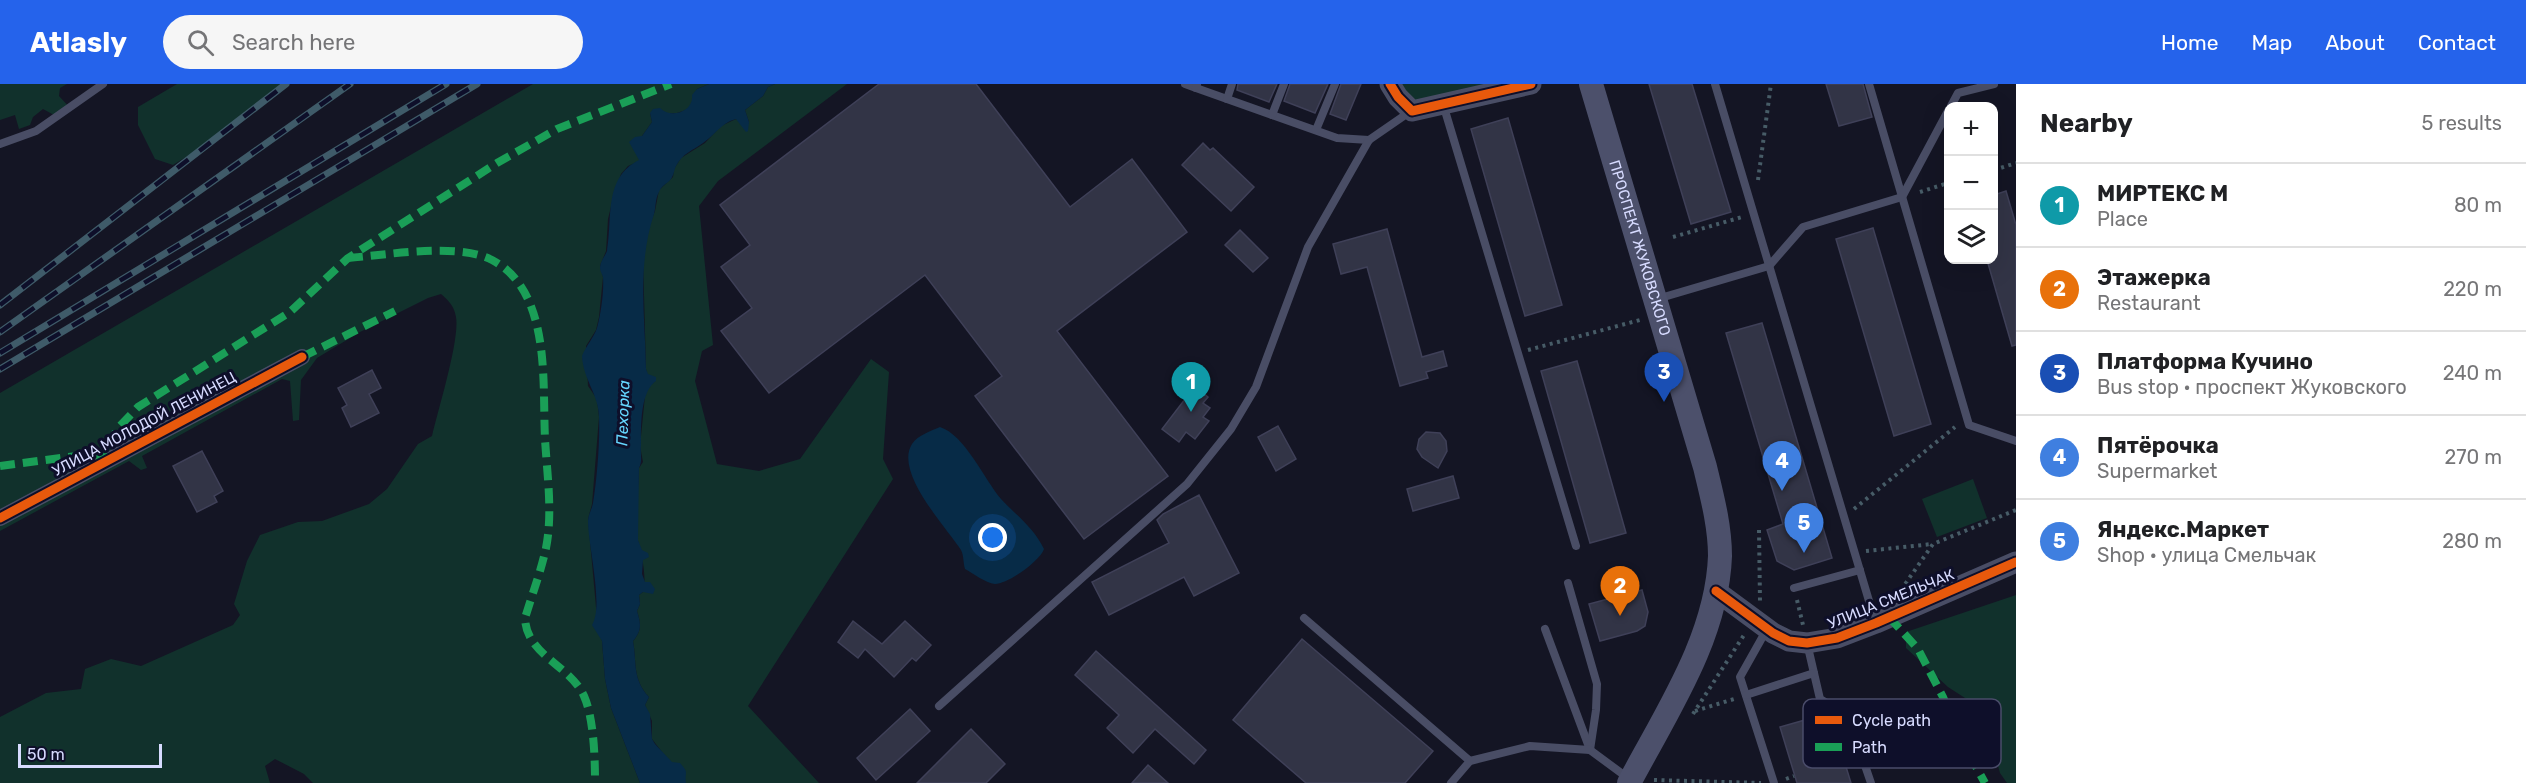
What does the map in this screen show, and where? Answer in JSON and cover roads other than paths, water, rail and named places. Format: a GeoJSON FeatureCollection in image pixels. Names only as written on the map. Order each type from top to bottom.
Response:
{"type":"FeatureCollection","features":[{"type":"Feature","properties":{"kind":"main road","name":"ПРОСПЕКТ ЖУКОВСКОГО"},"geometry":{"type":"LineString","coordinates":[[1591,84],[1714,502],[1720,557],[1716,591],[1707,625],[1639,782]]}},
{"type":"Feature","properties":{"kind":"street"},"geometry":{"type":"LineString","coordinates":[[1390,84],[1398,97],[1412,111],[1531,84]]}},
{"type":"Feature","properties":{"kind":"street","name":"УЛИЦА МОЛОДОЙ ЛЕНИНЕЦ"},"geometry":{"type":"LineString","coordinates":[[0,518],[302,357]]}},
{"type":"Feature","properties":{"kind":"street","name":"УЛИЦА СМЕЛЬЧАК"},"geometry":{"type":"LineString","coordinates":[[1716,591],[1757,630],[1790,641],[1807,643],[1837,638],[2016,562]]}},
{"type":"Feature","properties":{"kind":"lane"},"geometry":{"type":"LineString","coordinates":[[0,144],[36,131],[103,84]]}},
{"type":"Feature","properties":{"kind":"lane"},"geometry":{"type":"LineString","coordinates":[[1185,84],[1197,86],[1337,138],[1369,140]]}},
{"type":"Feature","properties":{"kind":"lane"},"geometry":{"type":"LineString","coordinates":[[1227,99],[1232,84]]}},
{"type":"Feature","properties":{"kind":"lane"},"geometry":{"type":"LineString","coordinates":[[1272,115],[1284,84]]}},
{"type":"Feature","properties":{"kind":"lane"},"geometry":{"type":"LineString","coordinates":[[1316,130],[1335,84]]}},
{"type":"Feature","properties":{"kind":"lane"},"geometry":{"type":"LineString","coordinates":[[1715,84],[1855,554],[1882,620]]}},
{"type":"Feature","properties":{"kind":"lane"},"geometry":{"type":"LineString","coordinates":[[1869,84],[1969,425],[2016,441]]}},
{"type":"Feature","properties":{"kind":"lane"},"geometry":{"type":"LineString","coordinates":[[1953,102],[1958,93],[1994,84]]}},
{"type":"Feature","properties":{"kind":"lane"},"geometry":{"type":"LineString","coordinates":[[1443,104],[1576,546]]}},
{"type":"Feature","properties":{"kind":"lane"},"geometry":{"type":"LineString","coordinates":[[939,706],[1187,484],[1231,429],[1256,387],[1308,247],[1369,140],[1412,111]]}},
{"type":"Feature","properties":{"kind":"lane"},"geometry":{"type":"LineString","coordinates":[[1656,299],[1769,266],[1803,226],[1902,197],[1944,118]]}},
{"type":"Feature","properties":{"kind":"lane"},"geometry":{"type":"LineString","coordinates":[[1794,588],[1860,570]]}},
{"type":"Feature","properties":{"kind":"lane"},"geometry":{"type":"LineString","coordinates":[[1568,583],[1597,684],[1590,750]]}},
{"type":"Feature","properties":{"kind":"lane"},"geometry":{"type":"LineString","coordinates":[[1304,618],[1470,761]]}},
{"type":"Feature","properties":{"kind":"lane"},"geometry":{"type":"LineString","coordinates":[[1545,629],[1590,750]]}},
{"type":"Feature","properties":{"kind":"lane"},"geometry":{"type":"LineString","coordinates":[[1757,630],[1740,677],[1773,783]]}},
{"type":"Feature","properties":{"kind":"lane"},"geometry":{"type":"LineString","coordinates":[[1807,643],[1820,699]]}},
{"type":"Feature","properties":{"kind":"lane"},"geometry":{"type":"LineString","coordinates":[[1746,695],[1814,673]]}},
{"type":"Feature","properties":{"kind":"lane"},"geometry":{"type":"LineString","coordinates":[[1451,783],[1470,761],[1530,746],[1590,750],[1639,782]]}},
{"type":"Feature","properties":{"kind":"lane"},"geometry":{"type":"LineString","coordinates":[[1866,768],[1871,783]]}},
{"type":"Feature","properties":{"kind":"water","name":"Пехорка"},"geometry":{"type":"Polygon","coordinates":[[[709,84],[775,84],[768,87],[763,96],[745,110],[749,122],[748,131],[746,132],[736,119],[731,121],[682,158],[671,179],[661,188],[656,200],[645,252],[643,291],[646,369],[648,374],[656,377],[656,381],[647,393],[642,410],[638,540],[642,550],[648,553],[649,557],[643,560],[642,574],[645,582],[650,582],[655,589],[653,594],[643,592],[639,595],[640,604],[637,611],[640,627],[633,641],[640,684],[649,697],[645,705],[650,714],[652,739],[672,762],[680,763],[686,771],[686,783],[640,783],[611,708],[605,679],[602,641],[592,625],[595,616],[596,590],[588,521],[596,483],[599,417],[582,356],[596,331],[600,316],[603,277],[600,266],[607,251],[615,188],[620,177],[639,160],[629,142],[635,137],[642,136],[652,122],[650,113],[653,109],[660,108],[670,113],[680,112],[689,106],[692,95],[697,89],[709,84]]]}},
{"type":"Feature","properties":{"kind":"water"},"geometry":{"type":"Polygon","coordinates":[[[940,427],[958,439],[966,448],[1001,499],[1030,528],[1044,549],[1030,565],[1001,583],[995,584],[983,580],[965,569],[961,550],[924,499],[910,469],[908,456],[912,444],[921,436],[940,427]]]}},
{"type":"Feature","properties":{"kind":"railway"},"geometry":{"type":"LineString","coordinates":[[0,305],[286,84]]}},
{"type":"Feature","properties":{"kind":"railway"},"geometry":{"type":"LineString","coordinates":[[0,332],[350,84]]}},
{"type":"Feature","properties":{"kind":"railway"},"geometry":{"type":"LineString","coordinates":[[0,353],[446,84]]}},
{"type":"Feature","properties":{"kind":"railway"},"geometry":{"type":"LineString","coordinates":[[0,369],[477,84]]}},
{"type":"Feature","properties":{"kind":"place","name":"Платформа Кучино"},"geometry":{"type":"Point","coordinates":[1664,402]}},
{"type":"Feature","properties":{"kind":"place","name":"МИРТЕКС М"},"geometry":{"type":"Point","coordinates":[1191,412]}},
{"type":"Feature","properties":{"kind":"place","name":"Пятёрочка"},"geometry":{"type":"Point","coordinates":[1782,491]}},
{"type":"Feature","properties":{"kind":"place","name":"Яндекс.Маркет"},"geometry":{"type":"Point","coordinates":[1804,553]}},
{"type":"Feature","properties":{"kind":"place","name":"Этажерка"},"geometry":{"type":"Point","coordinates":[1620,616]}}]}
